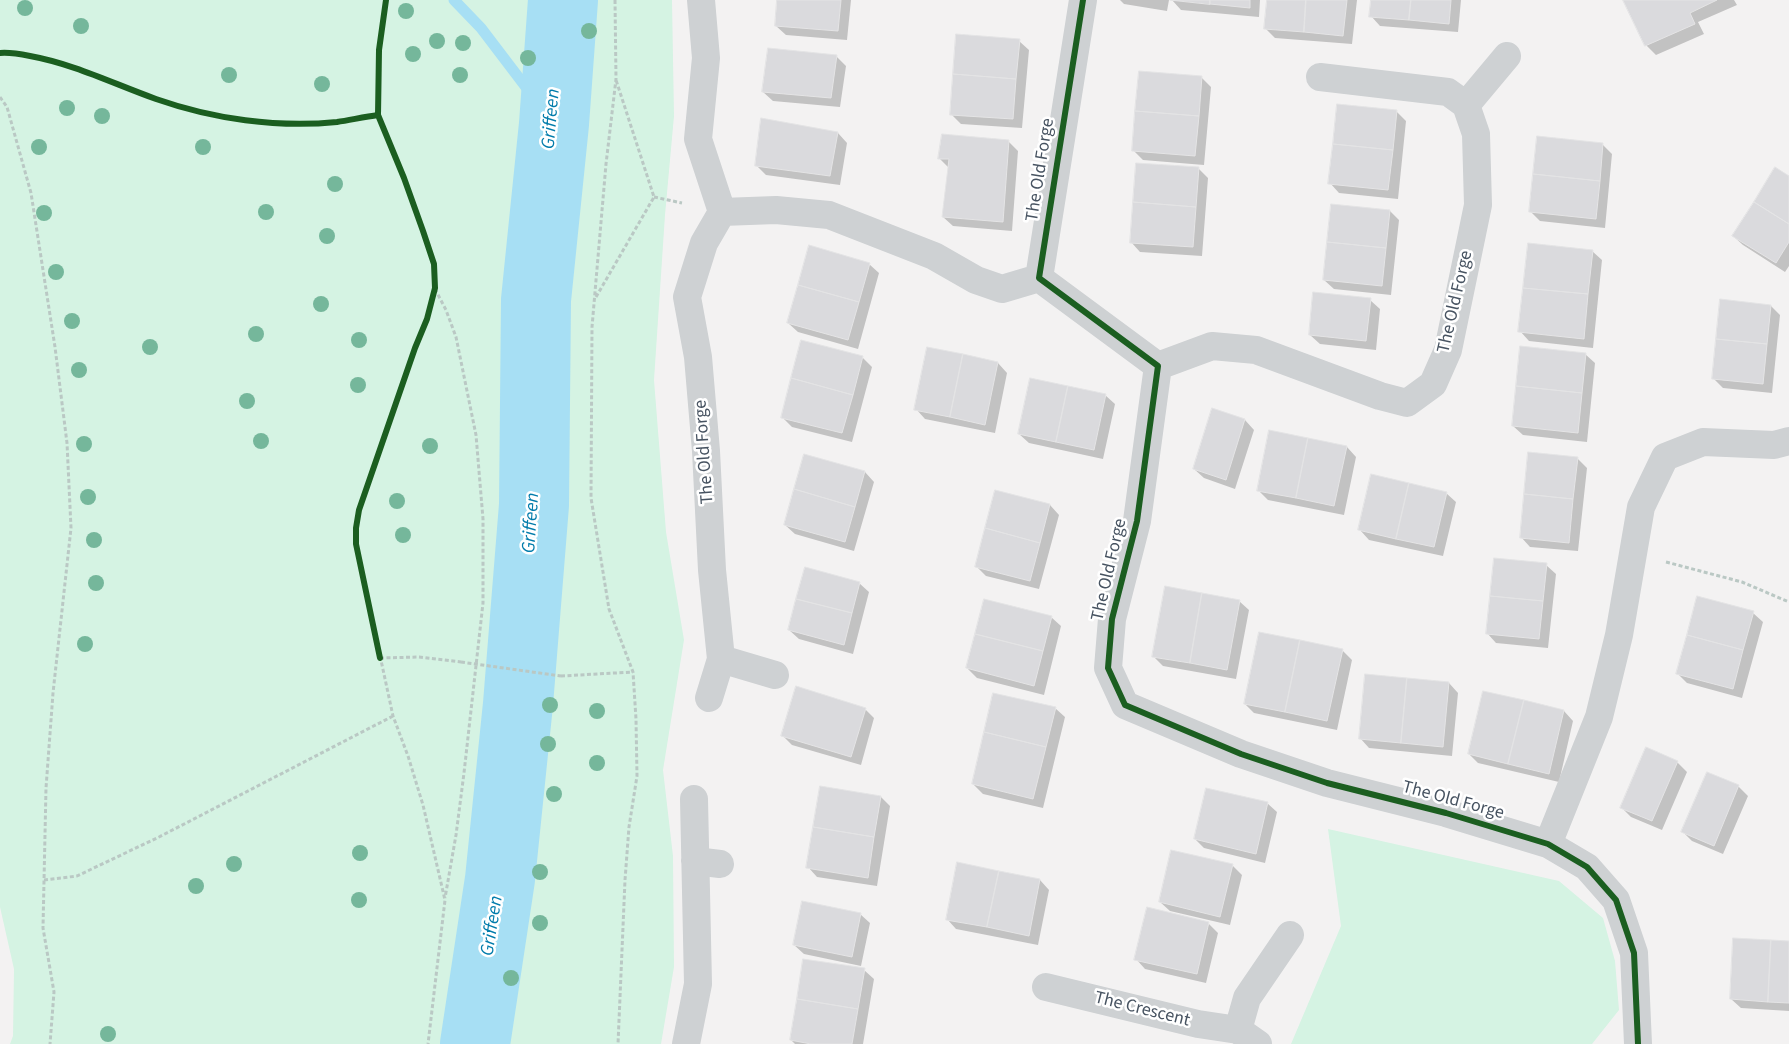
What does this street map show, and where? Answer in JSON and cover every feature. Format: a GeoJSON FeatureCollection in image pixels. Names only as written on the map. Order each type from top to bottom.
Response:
{"type":"FeatureCollection","features":[{"type":"Feature","properties":{"kind":"street"},"geometry":{"type":"LineString","coordinates":[[701,0],[706,58],[698,139],[722,212],[776,210],[830,215],[934,256],[976,280],[1002,289],[1039,278],[1158,366]]}},
{"type":"Feature","properties":{"kind":"street","name":"The Old Forge"},"geometry":{"type":"LineString","coordinates":[[1039,278],[1083,0]]}},
{"type":"Feature","properties":{"kind":"street"},"geometry":{"type":"LineString","coordinates":[[1320,78],[1448,92],[1466,105],[1507,56]]}},
{"type":"Feature","properties":{"kind":"street","name":"The Old Forge"},"geometry":{"type":"LineString","coordinates":[[1466,105],[1476,134],[1478,205],[1448,350],[1433,384],[1407,404],[1380,396],[1256,350],[1212,346],[1158,366],[1137,521],[1112,619],[1108,668],[1125,705],[1241,754],[1327,783],[1446,812],[1548,844],[1587,867],[1616,900],[1634,954],[1638,1044]]}},
{"type":"Feature","properties":{"kind":"street","name":"The Old Forge"},"geometry":{"type":"LineString","coordinates":[[709,698],[721,659],[712,570],[706,450],[698,357],[687,297],[704,243],[722,212]]}},
{"type":"Feature","properties":{"kind":"street"},"geometry":{"type":"LineString","coordinates":[[1548,844],[1599,717],[1618,635],[1641,507],[1665,457],[1703,442],[1774,445],[1789,441]]}},
{"type":"Feature","properties":{"kind":"street"},"geometry":{"type":"LineString","coordinates":[[721,659],[775,675]]}},
{"type":"Feature","properties":{"kind":"street"},"geometry":{"type":"LineString","coordinates":[[686,1044],[698,984],[707,862],[694,799]]}},
{"type":"Feature","properties":{"kind":"street","name":"The Crescent"},"geometry":{"type":"LineString","coordinates":[[1046,987],[1248,1037],[1247,998],[1290,935]]}},
{"type":"Feature","properties":{"kind":"path"},"geometry":{"type":"LineString","coordinates":[[386,0],[379,50],[378,115],[404,178],[434,264],[434,288],[427,319],[415,348],[359,510],[356,544],[393,716],[423,804],[445,900]]}},
{"type":"Feature","properties":{"kind":"path"},"geometry":{"type":"LineString","coordinates":[[615,0],[616,79],[606,164],[592,327],[591,498],[609,609],[633,672],[636,719],[637,776],[628,827],[624,880],[618,1044]]}},
{"type":"Feature","properties":{"kind":"path"},"geometry":{"type":"LineString","coordinates":[[0,53],[7,52],[48,59],[101,76],[156,99],[200,112],[248,120],[294,123],[328,122],[378,115]]}},
{"type":"Feature","properties":{"kind":"path"},"geometry":{"type":"LineString","coordinates":[[594,300],[654,197],[616,79]]}},
{"type":"Feature","properties":{"kind":"path"},"geometry":{"type":"LineString","coordinates":[[0,97],[7,107],[31,193],[55,347],[67,443],[71,528],[46,788],[43,928],[54,992],[50,1044]]}},
{"type":"Feature","properties":{"kind":"path"},"geometry":{"type":"LineString","coordinates":[[428,1044],[445,900],[464,774],[482,603],[483,519],[476,436],[456,338],[446,310],[434,288]]}},
{"type":"Feature","properties":{"kind":"path"},"geometry":{"type":"LineString","coordinates":[[1633,556],[1678,565],[1742,582],[1789,602]]}},
{"type":"Feature","properties":{"kind":"path"},"geometry":{"type":"LineString","coordinates":[[380,658],[419,657],[561,676],[633,672]]}},
{"type":"Feature","properties":{"kind":"path"},"geometry":{"type":"LineString","coordinates":[[44,880],[77,876],[159,837],[393,716]]}},
{"type":"Feature","properties":{"kind":"green space"},"geometry":{"type":"Polygon","coordinates":[[[0,0],[672,0],[674,116],[654,380],[666,532],[684,640],[663,770],[673,856],[674,967],[661,1044],[10,1044],[13,1036],[14,969],[0,907],[0,0]]]}},
{"type":"Feature","properties":{"kind":"green space"},"geometry":{"type":"Polygon","coordinates":[[[1328,829],[1559,881],[1603,918],[1615,961],[1619,1010],[1592,1044],[1291,1044],[1341,926],[1328,829]]]}},
{"type":"Feature","properties":{"kind":"building"},"geometry":{"type":"Polygon","coordinates":[[[777,0],[841,0],[838,31],[775,26],[777,0]]]}},
{"type":"Feature","properties":{"kind":"building"},"geometry":{"type":"Polygon","coordinates":[[[1170,0],[1210,0],[1210,4],[1170,0]]]}},
{"type":"Feature","properties":{"kind":"building"},"geometry":{"type":"Polygon","coordinates":[[[1210,0],[1250,0],[1250,8],[1210,4],[1210,0]]]}},
{"type":"Feature","properties":{"kind":"building"},"geometry":{"type":"Polygon","coordinates":[[[1267,0],[1306,0],[1304,32],[1264,29],[1267,0]]]}},
{"type":"Feature","properties":{"kind":"building"},"geometry":{"type":"Polygon","coordinates":[[[1306,0],[1347,0],[1343,36],[1304,32],[1306,0]]]}},
{"type":"Feature","properties":{"kind":"building"},"geometry":{"type":"Polygon","coordinates":[[[1371,0],[1411,0],[1409,20],[1369,17],[1371,0]]]}},
{"type":"Feature","properties":{"kind":"building"},"geometry":{"type":"Polygon","coordinates":[[[1411,0],[1451,0],[1449,24],[1409,20],[1411,0]]]}},
{"type":"Feature","properties":{"kind":"building"},"geometry":{"type":"Polygon","coordinates":[[[1623,0],[1717,0],[1690,13],[1695,24],[1645,46],[1623,0]]]}},
{"type":"Feature","properties":{"kind":"building"},"geometry":{"type":"Polygon","coordinates":[[[956,34],[1020,39],[1016,79],[953,74],[956,34]]]}},
{"type":"Feature","properties":{"kind":"building"},"geometry":{"type":"Polygon","coordinates":[[[768,48],[837,55],[831,98],[762,92],[768,48]]]}},
{"type":"Feature","properties":{"kind":"building"},"geometry":{"type":"Polygon","coordinates":[[[1139,71],[1202,76],[1199,116],[1135,111],[1139,71]]]}},
{"type":"Feature","properties":{"kind":"building"},"geometry":{"type":"Polygon","coordinates":[[[953,74],[1016,79],[1013,119],[950,115],[953,74]]]}},
{"type":"Feature","properties":{"kind":"building"},"geometry":{"type":"Polygon","coordinates":[[[1337,104],[1397,110],[1393,150],[1333,144],[1337,104]]]}},
{"type":"Feature","properties":{"kind":"building"},"geometry":{"type":"Polygon","coordinates":[[[1135,111],[1199,116],[1195,156],[1132,151],[1135,111]]]}},
{"type":"Feature","properties":{"kind":"building"},"geometry":{"type":"Polygon","coordinates":[[[761,118],[838,132],[830,176],[755,166],[761,118]]]}},
{"type":"Feature","properties":{"kind":"building"},"geometry":{"type":"Polygon","coordinates":[[[942,134],[1009,140],[1003,222],[942,217],[949,159],[938,159],[942,134]]]}},
{"type":"Feature","properties":{"kind":"building"},"geometry":{"type":"Polygon","coordinates":[[[1537,136],[1603,143],[1600,181],[1533,174],[1537,136]]]}},
{"type":"Feature","properties":{"kind":"building"},"geometry":{"type":"Polygon","coordinates":[[[1333,144],[1393,150],[1388,190],[1328,184],[1333,144]]]}},
{"type":"Feature","properties":{"kind":"building"},"geometry":{"type":"Polygon","coordinates":[[[1136,163],[1199,167],[1196,207],[1133,202],[1136,163]]]}},
{"type":"Feature","properties":{"kind":"building"},"geometry":{"type":"Polygon","coordinates":[[[1775,167],[1789,176],[1789,224],[1754,202],[1775,167]]]}},
{"type":"Feature","properties":{"kind":"building"},"geometry":{"type":"Polygon","coordinates":[[[1533,174],[1600,181],[1596,219],[1529,212],[1533,174]]]}},
{"type":"Feature","properties":{"kind":"building"},"geometry":{"type":"Polygon","coordinates":[[[1133,202],[1196,207],[1193,247],[1130,243],[1133,202]]]}},
{"type":"Feature","properties":{"kind":"building"},"geometry":{"type":"Polygon","coordinates":[[[1754,202],[1789,224],[1789,242],[1776,263],[1732,236],[1754,202]]]}},
{"type":"Feature","properties":{"kind":"building"},"geometry":{"type":"Polygon","coordinates":[[[1331,204],[1390,210],[1386,248],[1327,242],[1331,204]]]}},
{"type":"Feature","properties":{"kind":"building"},"geometry":{"type":"Polygon","coordinates":[[[1327,242],[1386,248],[1382,286],[1323,280],[1327,242]]]}},
{"type":"Feature","properties":{"kind":"building"},"geometry":{"type":"Polygon","coordinates":[[[1528,243],[1593,250],[1588,294],[1523,288],[1528,243]]]}},
{"type":"Feature","properties":{"kind":"building"},"geometry":{"type":"Polygon","coordinates":[[[809,245],[870,263],[859,302],[798,285],[809,245]]]}},
{"type":"Feature","properties":{"kind":"building"},"geometry":{"type":"Polygon","coordinates":[[[798,285],[859,302],[848,340],[787,323],[798,285]]]}},
{"type":"Feature","properties":{"kind":"building"},"geometry":{"type":"Polygon","coordinates":[[[1523,288],[1588,294],[1584,339],[1518,332],[1523,288]]]}},
{"type":"Feature","properties":{"kind":"building"},"geometry":{"type":"Polygon","coordinates":[[[1313,292],[1371,298],[1366,341],[1309,335],[1313,292]]]}},
{"type":"Feature","properties":{"kind":"building"},"geometry":{"type":"Polygon","coordinates":[[[1720,299],[1771,305],[1767,344],[1716,339],[1720,299]]]}},
{"type":"Feature","properties":{"kind":"building"},"geometry":{"type":"Polygon","coordinates":[[[1716,339],[1767,344],[1763,384],[1712,379],[1716,339]]]}},
{"type":"Feature","properties":{"kind":"building"},"geometry":{"type":"Polygon","coordinates":[[[801,340],[863,356],[853,395],[791,378],[801,340]]]}},
{"type":"Feature","properties":{"kind":"building"},"geometry":{"type":"Polygon","coordinates":[[[1520,346],[1586,353],[1582,393],[1516,386],[1520,346]]]}},
{"type":"Feature","properties":{"kind":"building"},"geometry":{"type":"Polygon","coordinates":[[[927,347],[963,354],[950,417],[914,410],[927,347]]]}},
{"type":"Feature","properties":{"kind":"building"},"geometry":{"type":"Polygon","coordinates":[[[963,354],[998,362],[985,425],[950,417],[963,354]]]}},
{"type":"Feature","properties":{"kind":"building"},"geometry":{"type":"Polygon","coordinates":[[[791,378],[853,395],[842,433],[781,418],[791,378]]]}},
{"type":"Feature","properties":{"kind":"building"},"geometry":{"type":"Polygon","coordinates":[[[1030,378],[1068,386],[1056,442],[1018,434],[1030,378]]]}},
{"type":"Feature","properties":{"kind":"building"},"geometry":{"type":"Polygon","coordinates":[[[1068,386],[1106,394],[1094,450],[1056,442],[1068,386]]]}},
{"type":"Feature","properties":{"kind":"building"},"geometry":{"type":"Polygon","coordinates":[[[1516,386],[1582,393],[1578,433],[1512,426],[1516,386]]]}},
{"type":"Feature","properties":{"kind":"building"},"geometry":{"type":"Polygon","coordinates":[[[1212,408],[1245,419],[1226,480],[1193,469],[1212,408]]]}},
{"type":"Feature","properties":{"kind":"building"},"geometry":{"type":"Polygon","coordinates":[[[1269,430],[1308,438],[1296,498],[1257,491],[1269,430]]]}},
{"type":"Feature","properties":{"kind":"building"},"geometry":{"type":"Polygon","coordinates":[[[1308,438],[1347,446],[1334,506],[1296,498],[1308,438]]]}},
{"type":"Feature","properties":{"kind":"building"},"geometry":{"type":"Polygon","coordinates":[[[1528,452],[1578,457],[1573,499],[1524,494],[1528,452]]]}},
{"type":"Feature","properties":{"kind":"building"},"geometry":{"type":"Polygon","coordinates":[[[804,454],[865,471],[855,507],[794,489],[804,454]]]}},
{"type":"Feature","properties":{"kind":"building"},"geometry":{"type":"Polygon","coordinates":[[[1371,474],[1409,483],[1396,539],[1358,530],[1371,474]]]}},
{"type":"Feature","properties":{"kind":"building"},"geometry":{"type":"Polygon","coordinates":[[[1409,483],[1447,492],[1434,547],[1396,539],[1409,483]]]}},
{"type":"Feature","properties":{"kind":"building"},"geometry":{"type":"Polygon","coordinates":[[[794,489],[855,507],[845,542],[784,525],[794,489]]]}},
{"type":"Feature","properties":{"kind":"building"},"geometry":{"type":"Polygon","coordinates":[[[995,490],[1050,504],[1040,543],[985,528],[995,490]]]}},
{"type":"Feature","properties":{"kind":"building"},"geometry":{"type":"Polygon","coordinates":[[[1524,494],[1573,499],[1569,543],[1520,538],[1524,494]]]}},
{"type":"Feature","properties":{"kind":"building"},"geometry":{"type":"Polygon","coordinates":[[[985,528],[1040,543],[1030,581],[975,567],[985,528]]]}},
{"type":"Feature","properties":{"kind":"building"},"geometry":{"type":"Polygon","coordinates":[[[1494,558],[1547,563],[1543,601],[1490,596],[1494,558]]]}},
{"type":"Feature","properties":{"kind":"building"},"geometry":{"type":"Polygon","coordinates":[[[805,567],[860,582],[852,613],[796,599],[805,567]]]}},
{"type":"Feature","properties":{"kind":"building"},"geometry":{"type":"Polygon","coordinates":[[[1165,586],[1202,593],[1190,663],[1152,657],[1165,586]]]}},
{"type":"Feature","properties":{"kind":"building"},"geometry":{"type":"Polygon","coordinates":[[[1202,593],[1240,600],[1227,670],[1190,663],[1202,593]]]}},
{"type":"Feature","properties":{"kind":"building"},"geometry":{"type":"Polygon","coordinates":[[[1490,596],[1543,601],[1539,639],[1486,634],[1490,596]]]}},
{"type":"Feature","properties":{"kind":"building"},"geometry":{"type":"Polygon","coordinates":[[[1697,596],[1754,611],[1743,650],[1687,635],[1697,596]]]}},
{"type":"Feature","properties":{"kind":"building"},"geometry":{"type":"Polygon","coordinates":[[[796,599],[852,613],[844,645],[788,630],[796,599]]]}},
{"type":"Feature","properties":{"kind":"building"},"geometry":{"type":"Polygon","coordinates":[[[984,599],[1052,616],[1043,651],[975,634],[984,599]]]}},
{"type":"Feature","properties":{"kind":"building"},"geometry":{"type":"Polygon","coordinates":[[[1259,632],[1300,640],[1285,712],[1244,704],[1259,632]]]}},
{"type":"Feature","properties":{"kind":"building"},"geometry":{"type":"Polygon","coordinates":[[[975,634],[1043,651],[1034,686],[966,668],[975,634]]]}},
{"type":"Feature","properties":{"kind":"building"},"geometry":{"type":"Polygon","coordinates":[[[1687,635],[1743,650],[1733,689],[1676,674],[1687,635]]]}},
{"type":"Feature","properties":{"kind":"building"},"geometry":{"type":"Polygon","coordinates":[[[1300,640],[1343,649],[1327,721],[1285,712],[1300,640]]]}},
{"type":"Feature","properties":{"kind":"building"},"geometry":{"type":"Polygon","coordinates":[[[1365,674],[1407,678],[1401,743],[1359,739],[1365,674]]]}},
{"type":"Feature","properties":{"kind":"building"},"geometry":{"type":"Polygon","coordinates":[[[1407,678],[1449,682],[1443,747],[1401,743],[1407,678]]]}},
{"type":"Feature","properties":{"kind":"building"},"geometry":{"type":"Polygon","coordinates":[[[796,686],[866,708],[851,757],[781,736],[796,686]]]}},
{"type":"Feature","properties":{"kind":"building"},"geometry":{"type":"Polygon","coordinates":[[[1483,691],[1524,700],[1508,764],[1468,754],[1483,691]]]}},
{"type":"Feature","properties":{"kind":"building"},"geometry":{"type":"Polygon","coordinates":[[[993,693],[1056,707],[1046,747],[984,732],[993,693]]]}},
{"type":"Feature","properties":{"kind":"building"},"geometry":{"type":"Polygon","coordinates":[[[1524,700],[1564,710],[1549,774],[1508,764],[1524,700]]]}},
{"type":"Feature","properties":{"kind":"building"},"geometry":{"type":"Polygon","coordinates":[[[984,732],[1046,747],[1033,799],[972,784],[984,732]]]}},
{"type":"Feature","properties":{"kind":"building"},"geometry":{"type":"Polygon","coordinates":[[[1646,747],[1678,761],[1652,821],[1620,808],[1646,747]]]}},
{"type":"Feature","properties":{"kind":"building"},"geometry":{"type":"Polygon","coordinates":[[[1707,772],[1739,785],[1714,846],[1681,832],[1707,772]]]}},
{"type":"Feature","properties":{"kind":"building"},"geometry":{"type":"Polygon","coordinates":[[[820,786],[881,796],[874,837],[813,827],[820,786]]]}},
{"type":"Feature","properties":{"kind":"building"},"geometry":{"type":"Polygon","coordinates":[[[1206,788],[1268,802],[1256,854],[1194,839],[1206,788]]]}},
{"type":"Feature","properties":{"kind":"building"},"geometry":{"type":"Polygon","coordinates":[[[813,827],[874,837],[868,878],[806,868],[813,827]]]}},
{"type":"Feature","properties":{"kind":"building"},"geometry":{"type":"Polygon","coordinates":[[[1171,850],[1233,864],[1220,917],[1159,902],[1171,850]]]}},
{"type":"Feature","properties":{"kind":"building"},"geometry":{"type":"Polygon","coordinates":[[[957,862],[999,871],[987,927],[946,920],[957,862]]]}},
{"type":"Feature","properties":{"kind":"building"},"geometry":{"type":"Polygon","coordinates":[[[999,871],[1040,879],[1029,936],[987,927],[999,871]]]}},
{"type":"Feature","properties":{"kind":"building"},"geometry":{"type":"Polygon","coordinates":[[[802,901],[861,913],[852,957],[793,945],[802,901]]]}},
{"type":"Feature","properties":{"kind":"building"},"geometry":{"type":"Polygon","coordinates":[[[1147,907],[1209,922],[1197,974],[1134,960],[1147,907]]]}},
{"type":"Feature","properties":{"kind":"building"},"geometry":{"type":"Polygon","coordinates":[[[1733,938],[1771,940],[1768,1002],[1730,999],[1733,938]]]}},
{"type":"Feature","properties":{"kind":"building"},"geometry":{"type":"Polygon","coordinates":[[[1771,940],[1789,941],[1789,1003],[1768,1002],[1771,940]]]}},
{"type":"Feature","properties":{"kind":"building"},"geometry":{"type":"Polygon","coordinates":[[[803,959],[865,968],[858,1009],[797,999],[803,959]]]}},
{"type":"Feature","properties":{"kind":"building"},"geometry":{"type":"Polygon","coordinates":[[[797,999],[858,1009],[852,1044],[811,1044],[790,1040],[797,999]]]}},
{"type":"Feature","properties":{"kind":"waterway"},"geometry":{"type":"LineString","coordinates":[[454,0],[481,28],[554,124]]}},
{"type":"Feature","properties":{"kind":"waterway","name":"Griffeen"},"geometry":{"type":"LineString","coordinates":[[475,1044],[500,879],[518,704],[534,505],[536,300],[554,124],[563,0]]}},
{"type":"Feature","properties":{"kind":"cycle path"},"geometry":{"type":"LineString","coordinates":[[380,658],[356,544],[356,528],[359,510],[415,348],[427,319],[435,288],[434,264],[404,178],[378,115],[379,50],[386,0]]}},
{"type":"Feature","properties":{"kind":"cycle path"},"geometry":{"type":"LineString","coordinates":[[1083,0],[1039,278],[1158,366],[1137,521],[1112,619],[1108,668],[1125,705],[1241,754],[1327,783],[1446,813],[1548,844],[1587,867],[1616,900],[1634,953],[1638,1044]]}},
{"type":"Feature","properties":{"kind":"cycle path"},"geometry":{"type":"LineString","coordinates":[[0,53],[11,53],[62,64],[156,99],[222,117],[268,123],[314,124],[378,115]]}}]}
